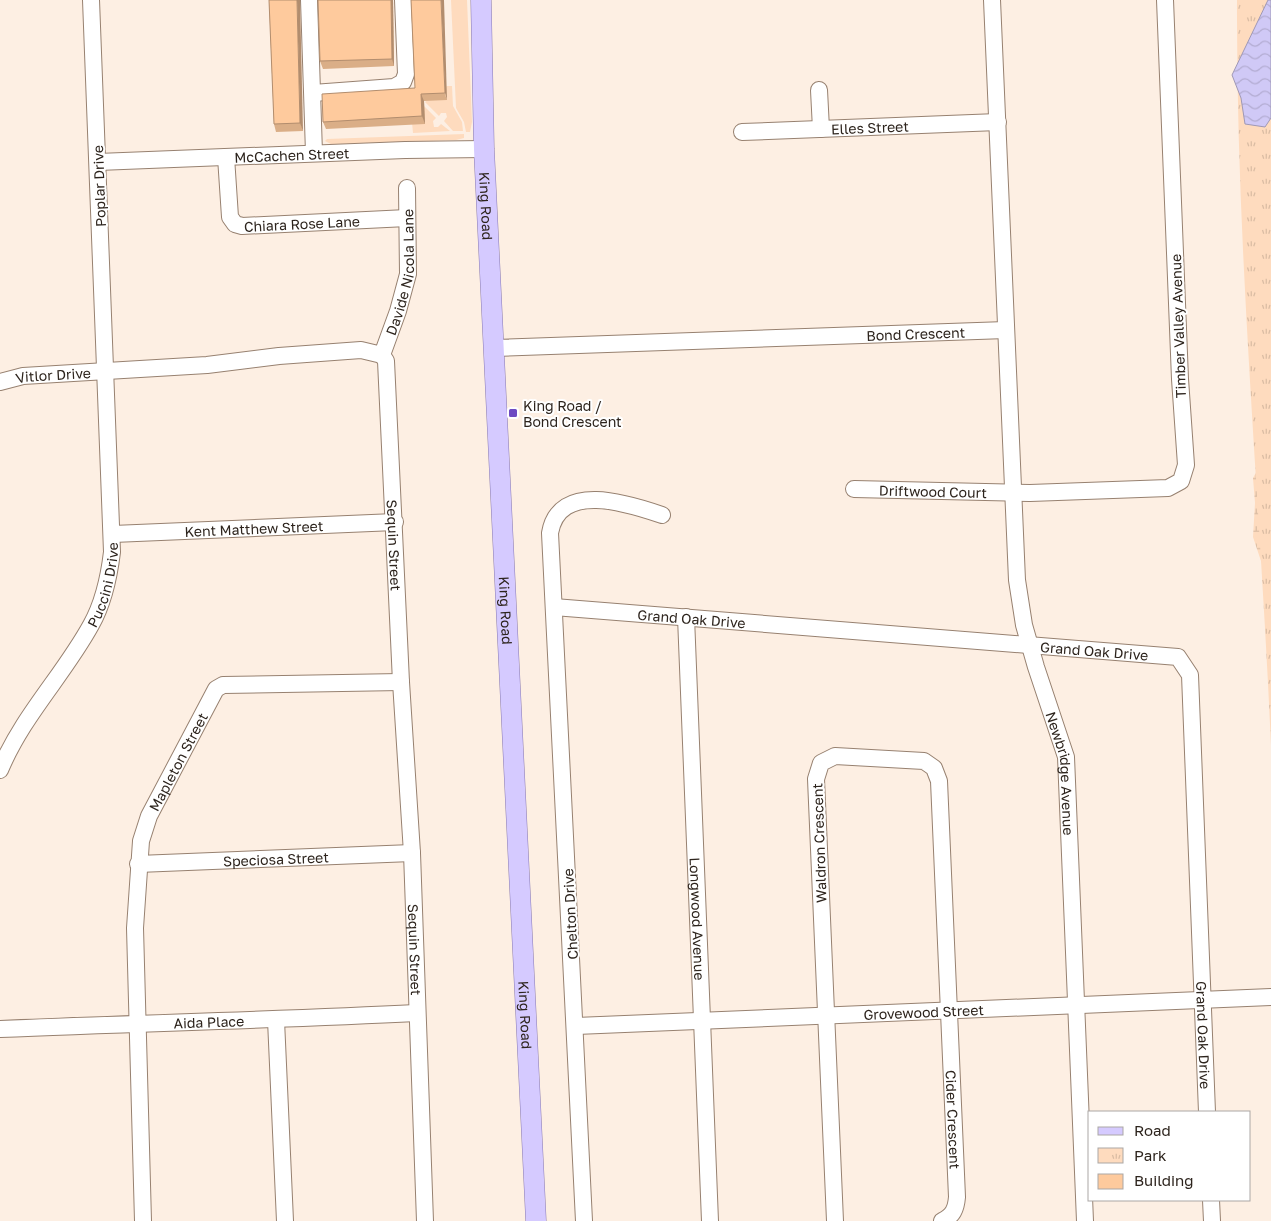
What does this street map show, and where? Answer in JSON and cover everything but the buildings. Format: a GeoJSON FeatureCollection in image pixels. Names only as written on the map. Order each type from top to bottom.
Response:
{"type":"FeatureCollection","features":[{"type":"Feature","properties":{"kind":"main road","name":"King Road"},"geometry":{"type":"LineString","coordinates":[[481,0],[484,150],[536,1221]]}},
{"type":"Feature","properties":{"kind":"street","name":"Poplar Drive"},"geometry":{"type":"LineString","coordinates":[[91,0],[107,372]]}},
{"type":"Feature","properties":{"kind":"street"},"geometry":{"type":"LineString","coordinates":[[309,0],[314,153]]}},
{"type":"Feature","properties":{"kind":"street"},"geometry":{"type":"LineString","coordinates":[[313,93],[394,87],[403,82],[406,74],[403,0]]}},
{"type":"Feature","properties":{"kind":"street"},"geometry":{"type":"LineString","coordinates":[[992,0],[1006,330]]}},
{"type":"Feature","properties":{"kind":"street","name":"Timber Valley Avenue"},"geometry":{"type":"LineString","coordinates":[[1013,492],[1168,488],[1175,486],[1184,473],[1186,465],[1180,379],[1166,0]]}},
{"type":"Feature","properties":{"kind":"street"},"geometry":{"type":"LineString","coordinates":[[819,90],[821,129]]}},
{"type":"Feature","properties":{"kind":"street","name":"Elles Street"},"geometry":{"type":"LineString","coordinates":[[742,132],[998,122]]}},
{"type":"Feature","properties":{"kind":"street","name":"McCachen Street"},"geometry":{"type":"LineString","coordinates":[[98,162],[461,148],[484,150]]}},
{"type":"Feature","properties":{"kind":"street","name":"Chiara Rose Lane"},"geometry":{"type":"LineString","coordinates":[[226,157],[230,217],[235,224],[242,226],[407,218]]}},
{"type":"Feature","properties":{"kind":"street","name":"Davide Nicola Lane"},"geometry":{"type":"LineString","coordinates":[[382,355],[408,274],[407,188]]}},
{"type":"Feature","properties":{"kind":"street","name":"Newbridge Avenue"},"geometry":{"type":"LineString","coordinates":[[1006,330],[1017,580],[1029,644],[1066,757],[1085,1221]]}},
{"type":"Feature","properties":{"kind":"street","name":"Bond Crescent"},"geometry":{"type":"LineString","coordinates":[[495,348],[1006,330]]}},
{"type":"Feature","properties":{"kind":"street"},"geometry":{"type":"LineString","coordinates":[[107,372],[362,350],[382,355]]}},
{"type":"Feature","properties":{"kind":"street","name":"Sequin Street"},"geometry":{"type":"LineString","coordinates":[[382,355],[386,361],[401,682],[412,853],[416,1012],[425,1221]]}},
{"type":"Feature","properties":{"kind":"street","name":"Vitlor Drive"},"geometry":{"type":"LineString","coordinates":[[0,382],[23,376],[107,372]]}},
{"type":"Feature","properties":{"kind":"street","name":"Puccini Drive"},"geometry":{"type":"LineString","coordinates":[[0,770],[24,723],[92,624],[102,600],[109,573],[113,534],[107,372]]}},
{"type":"Feature","properties":{"kind":"street","name":"Driftwood Court"},"geometry":{"type":"LineString","coordinates":[[854,490],[1013,492]]}},
{"type":"Feature","properties":{"kind":"street","name":"Chelton Drive"},"geometry":{"type":"LineString","coordinates":[[584,1221],[576,1026],[550,533],[554,516],[560,510],[576,502],[620,501],[662,514]]}},
{"type":"Feature","properties":{"kind":"street","name":"Kent Matthew Street"},"geometry":{"type":"LineString","coordinates":[[113,534],[394,522]]}},
{"type":"Feature","properties":{"kind":"street","name":"Grand Oak Drive"},"geometry":{"type":"LineString","coordinates":[[554,607],[1178,657],[1190,675],[1207,1111]]}},
{"type":"Feature","properties":{"kind":"street","name":"Longwood Avenue"},"geometry":{"type":"LineString","coordinates":[[686,617],[710,1221]]}},
{"type":"Feature","properties":{"kind":"street","name":"Mapleton Street"},"geometry":{"type":"LineString","coordinates":[[143,1221],[136,928],[138,864],[141,841],[149,816],[216,689],[223,685],[401,682]]}},
{"type":"Feature","properties":{"kind":"street","name":"Waldron Crescent"},"geometry":{"type":"LineString","coordinates":[[826,1016],[816,779],[821,763],[835,756],[924,760],[934,768],[937,774],[948,1010]]}},
{"type":"Feature","properties":{"kind":"street","name":"Speciosa Street"},"geometry":{"type":"LineString","coordinates":[[138,864],[412,853]]}},
{"type":"Feature","properties":{"kind":"street","name":"Grovewood Street"},"geometry":{"type":"LineString","coordinates":[[576,1026],[1271,997]]}},
{"type":"Feature","properties":{"kind":"street","name":"Cider Crescent"},"geometry":{"type":"LineString","coordinates":[[942,1221],[950,1217],[954,1211],[957,1197],[948,1010]]}},
{"type":"Feature","properties":{"kind":"street","name":"Aida Place"},"geometry":{"type":"LineString","coordinates":[[0,1029],[276,1020],[416,1012]]}},
{"type":"Feature","properties":{"kind":"street"},"geometry":{"type":"LineString","coordinates":[[826,1016],[835,1221]]}},
{"type":"Feature","properties":{"kind":"street"},"geometry":{"type":"LineString","coordinates":[[276,1020],[285,1221]]}},
{"type":"Feature","properties":{"kind":"street"},"geometry":{"type":"LineString","coordinates":[[1211,1201],[1212,1221]]}},
{"type":"Feature","properties":{"kind":"green space"},"geometry":{"type":"Polygon","coordinates":[[[451,0],[467,0],[472,122],[470,132],[466,132],[464,122],[456,108],[451,0]]]}},
{"type":"Feature","properties":{"kind":"green space"},"geometry":{"type":"Polygon","coordinates":[[[1237,0],[1271,0],[1271,745],[1244,280],[1240,187],[1237,0]]]}},
{"type":"Feature","properties":{"kind":"green space"},"geometry":{"type":"Polygon","coordinates":[[[447,86],[452,86],[453,106],[462,122],[463,131],[453,131],[444,121],[447,117],[446,113],[441,113],[439,116],[425,102],[447,86]]]}},
{"type":"Feature","properties":{"kind":"green space"},"geometry":{"type":"Polygon","coordinates":[[[409,91],[436,118],[433,121],[434,127],[438,127],[441,124],[450,131],[413,133],[409,91]]]}},
{"type":"Feature","properties":{"kind":"green space"},"geometry":{"type":"Polygon","coordinates":[[[464,134],[464,138],[456,140],[333,145],[325,141],[327,139],[464,134]]]}},
{"type":"Feature","properties":{"kind":"green space"},"geometry":{"type":"Polygon","coordinates":[[[1271,445],[1263,567],[1253,537],[1255,503],[1253,478],[1271,445]]]}},
{"type":"Feature","properties":{"kind":"water"},"geometry":{"type":"Polygon","coordinates":[[[1268,0],[1271,0],[1271,118],[1265,127],[1245,124],[1241,98],[1232,75],[1268,0]]]}},
{"type":"Feature","properties":{"kind":"place","name":"King Road / Bond Crescent"},"geometry":{"type":"Point","coordinates":[513,413]}}]}
